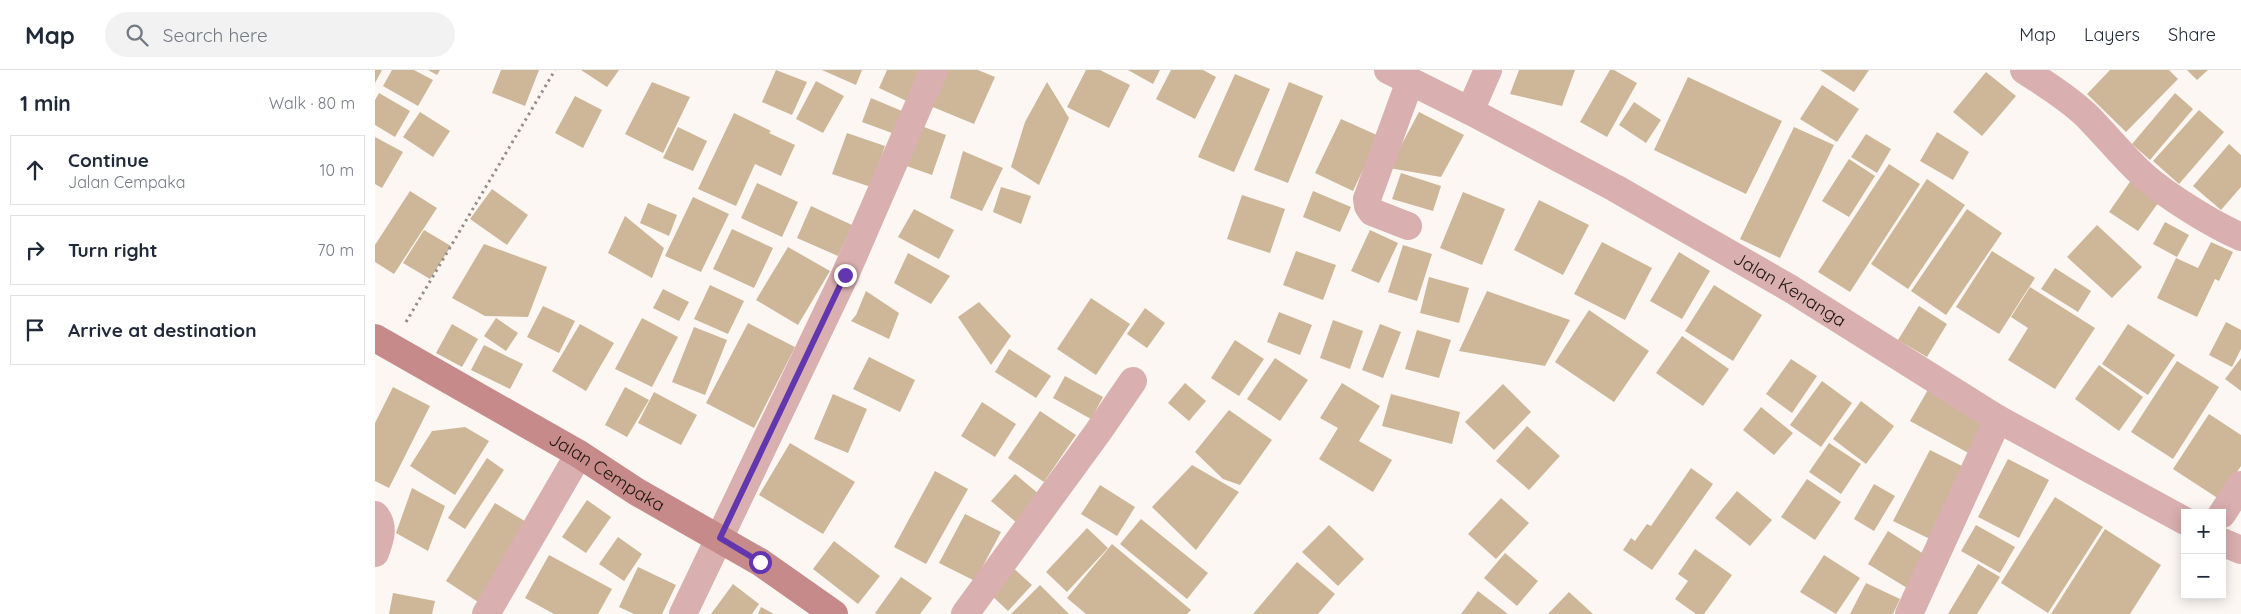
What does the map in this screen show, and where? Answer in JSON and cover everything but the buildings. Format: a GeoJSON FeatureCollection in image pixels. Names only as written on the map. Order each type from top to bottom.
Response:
{"type":"FeatureCollection","features":[{"type":"Feature","properties":{"kind":"street"},"geometry":{"type":"LineString","coordinates":[[683,614],[845,275],[933,70]]}},
{"type":"Feature","properties":{"kind":"street"},"geometry":{"type":"LineString","coordinates":[[1470,111],[1488,70]]}},
{"type":"Feature","properties":{"kind":"street"},"geometry":{"type":"LineString","coordinates":[[2031,72],[2085,114],[2146,178],[2200,214],[2241,237]]}},
{"type":"Feature","properties":{"kind":"street"},"geometry":{"type":"LineString","coordinates":[[1399,76],[1367,198],[1367,206],[1372,212],[1408,226]]}},
{"type":"Feature","properties":{"kind":"street","name":"Jalan Kenanga"},"geometry":{"type":"LineString","coordinates":[[1399,76],[1470,111],[1615,188],[1791,289],[1998,419],[2181,519]]}},
{"type":"Feature","properties":{"kind":"street","name":"Jalan Cempaka"},"geometry":{"type":"LineString","coordinates":[[384,342],[579,454],[637,492],[760,562],[834,614]]}},
{"type":"Feature","properties":{"kind":"street"},"geometry":{"type":"LineString","coordinates":[[965,614],[1133,381]]}},
{"type":"Feature","properties":{"kind":"street"},"geometry":{"type":"LineString","coordinates":[[1909,614],[1998,419]]}},
{"type":"Feature","properties":{"kind":"street"},"geometry":{"type":"LineString","coordinates":[[487,614],[579,454]]}},
{"type":"Feature","properties":{"kind":"street"},"geometry":{"type":"LineString","coordinates":[[2225,509],[2241,485]]}},
{"type":"Feature","properties":{"kind":"street"},"geometry":{"type":"LineString","coordinates":[[375,515],[380,520],[381,538],[375,553]]}},
{"type":"Feature","properties":{"kind":"street"},"geometry":{"type":"LineString","coordinates":[[2226,544],[2241,550]]}},
{"type":"Feature","properties":{"kind":"path"},"geometry":{"type":"LineString","coordinates":[[384,342],[555,70]]}},
{"type":"Feature","properties":{"kind":"route"},"geometry":{"type":"LineString","coordinates":[[760,562],[720,538],[845,275]]}}]}
